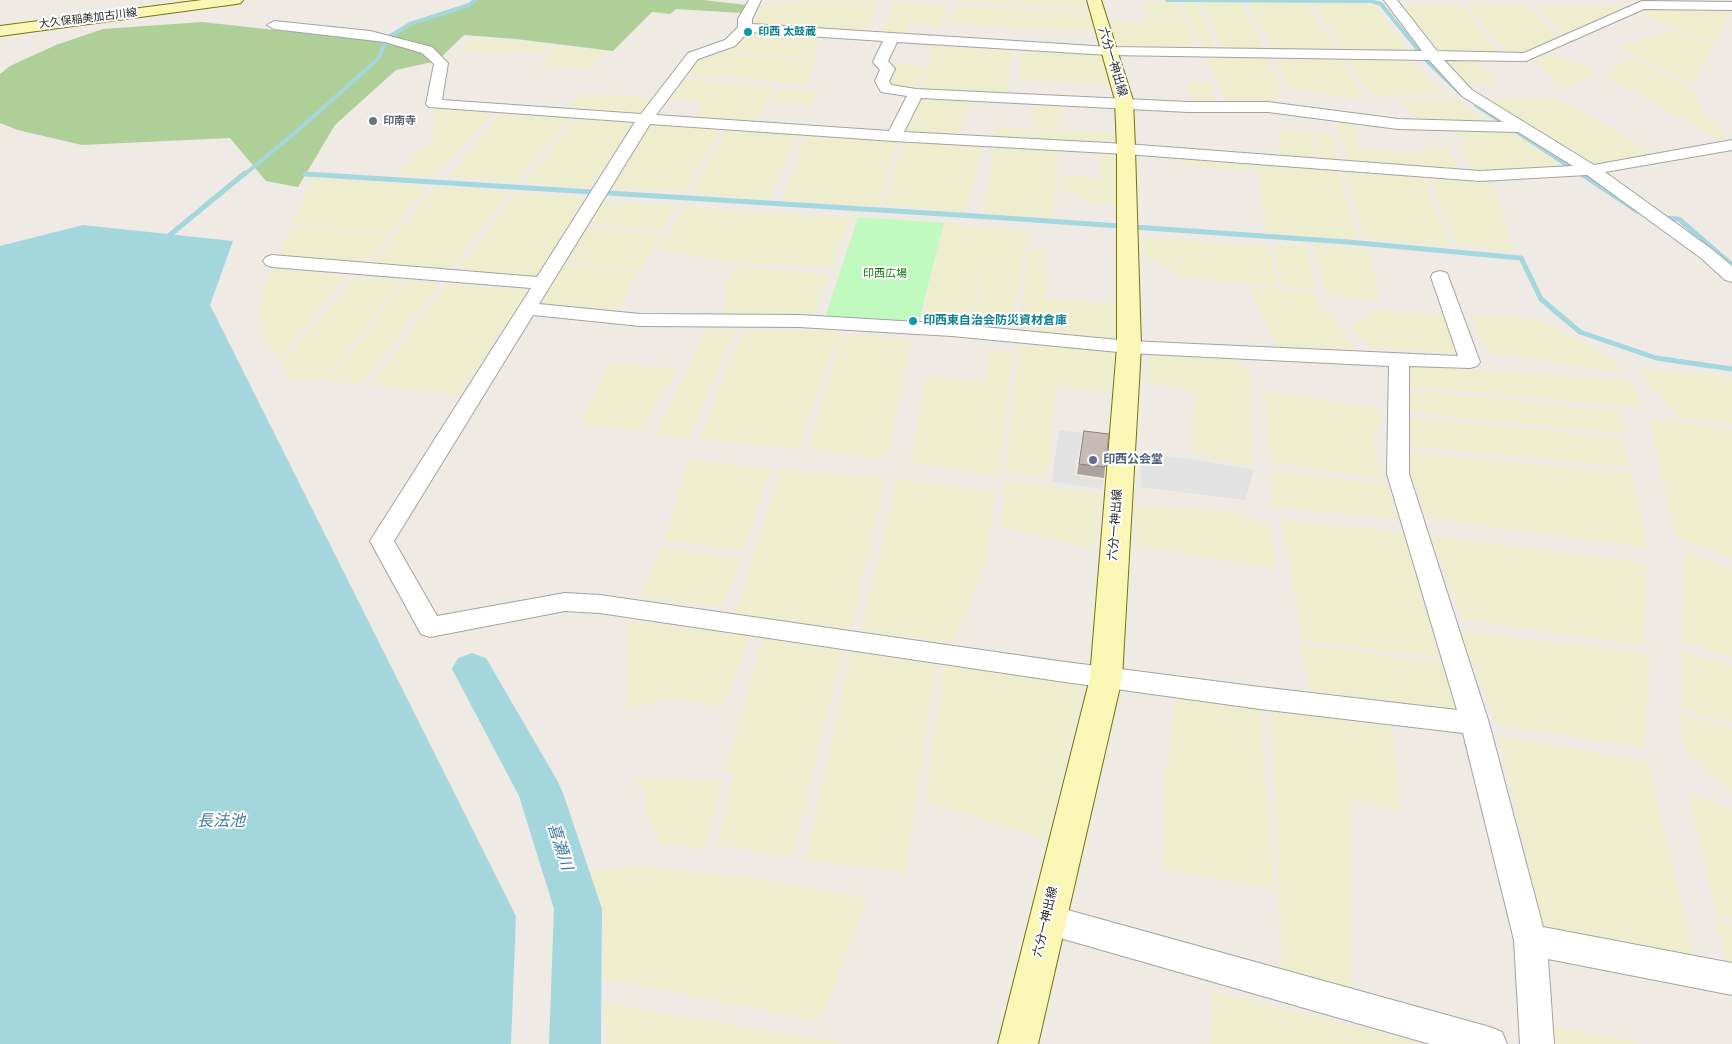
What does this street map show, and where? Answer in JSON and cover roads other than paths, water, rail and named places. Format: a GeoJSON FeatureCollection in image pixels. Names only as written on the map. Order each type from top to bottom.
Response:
{"type":"FeatureCollection","features":[{"type":"Feature","properties":{"kind":"main road","name":"大久保稲美加古川線"},"geometry":{"type":"LineString","coordinates":[[0,31],[236,0]]}},
{"type":"Feature","properties":{"kind":"main road","name":"六分一神出線"},"geometry":{"type":"LineString","coordinates":[[1018,1044],[1046,919],[1106,678],[1129,348],[1126,149],[1124,103],[1094,0]]}},
{"type":"Feature","properties":{"kind":"street"},"geometry":{"type":"LineString","coordinates":[[755,0],[745,19],[745,28],[730,43],[693,56],[646,118],[382,541],[430,627],[565,602],[600,604],[1106,678],[1475,723]]}},
{"type":"Feature","properties":{"kind":"street"},"geometry":{"type":"LineString","coordinates":[[1390,0],[1432,55],[1466,93],[1591,170],[1707,254],[1732,276]]}},
{"type":"Feature","properties":{"kind":"street"},"geometry":{"type":"LineString","coordinates":[[745,28],[1109,51],[1526,56],[1642,5],[1661,3],[1732,6]]}},
{"type":"Feature","properties":{"kind":"street"},"geometry":{"type":"LineString","coordinates":[[274,25],[370,35],[388,38],[427,50],[441,63],[434,104],[894,136],[1126,149],[1480,176],[1591,170],[1731,145]]}},
{"type":"Feature","properties":{"kind":"street"},"geometry":{"type":"LineString","coordinates":[[892,37],[880,62],[888,69],[882,81],[886,89],[1030,102],[1124,103],[1188,107],[1268,107],[1398,124],[1519,126]]}},
{"type":"Feature","properties":{"kind":"street"},"geometry":{"type":"LineString","coordinates":[[894,136],[916,93]]}},
{"type":"Feature","properties":{"kind":"street"},"geometry":{"type":"LineString","coordinates":[[272,261],[544,283]]}},
{"type":"Feature","properties":{"kind":"street"},"geometry":{"type":"LineString","coordinates":[[526,309],[640,320],[799,322],[952,330],[1129,348],[1470,362],[1440,276]]}},
{"type":"Feature","properties":{"kind":"street"},"geometry":{"type":"LineString","coordinates":[[1399,360],[1398,474],[1475,723],[1530,940],[1537,1044]]}},
{"type":"Feature","properties":{"kind":"street"},"geometry":{"type":"LineString","coordinates":[[1046,919],[1490,1044]]}},
{"type":"Feature","properties":{"kind":"street"},"geometry":{"type":"LineString","coordinates":[[1530,940],[1732,979]]}},
{"type":"Feature","properties":{"kind":"water","name":"長法池"},"geometry":{"type":"Polygon","coordinates":[[[83,225],[233,241],[210,305],[516,916],[511,1044],[0,1044],[0,246],[83,225]]]}},
{"type":"Feature","properties":{"kind":"waterway"},"geometry":{"type":"LineString","coordinates":[[244,175],[378,59],[387,38],[410,24],[469,5],[475,0]]}},
{"type":"Feature","properties":{"kind":"waterway"},"geometry":{"type":"LineString","coordinates":[[1167,0],[1371,1],[1381,4],[1428,62],[1460,93]]}},
{"type":"Feature","properties":{"kind":"waterway"},"geometry":{"type":"LineString","coordinates":[[1476,105],[1582,175]]}},
{"type":"Feature","properties":{"kind":"waterway"},"geometry":{"type":"LineString","coordinates":[[165,239],[245,173]]}},
{"type":"Feature","properties":{"kind":"waterway"},"geometry":{"type":"LineString","coordinates":[[1580,173],[1637,211]]}},
{"type":"Feature","properties":{"kind":"waterway"},"geometry":{"type":"LineString","coordinates":[[313,175],[305,174],[991,217],[1348,242],[1521,258],[1541,299],[1580,332],[1656,358],[1732,369]]}},
{"type":"Feature","properties":{"kind":"waterway"},"geometry":{"type":"LineString","coordinates":[[1661,218],[1679,219],[1732,265]]}},
{"type":"Feature","properties":{"kind":"waterway","name":"喜瀬川"},"geometry":{"type":"LineString","coordinates":[[472,669],[541,793],[578,909],[575,1044]]}},
{"type":"Feature","properties":{"kind":"place","name":"印西 太鼓蔵"},"geometry":{"type":"Point","coordinates":[748,32]}},
{"type":"Feature","properties":{"kind":"place","name":"印南寺"},"geometry":{"type":"Point","coordinates":[373,121]}},
{"type":"Feature","properties":{"kind":"place","name":"印西東自治会防災資材倉庫"},"geometry":{"type":"Point","coordinates":[913,321]}},
{"type":"Feature","properties":{"kind":"place","name":"印西公会堂"},"geometry":{"type":"Point","coordinates":[1093,460]}},
{"type":"Feature","properties":{"kind":"park label","name":"印西広場"},"geometry":{"type":"Point","coordinates":[885,274]}}]}
